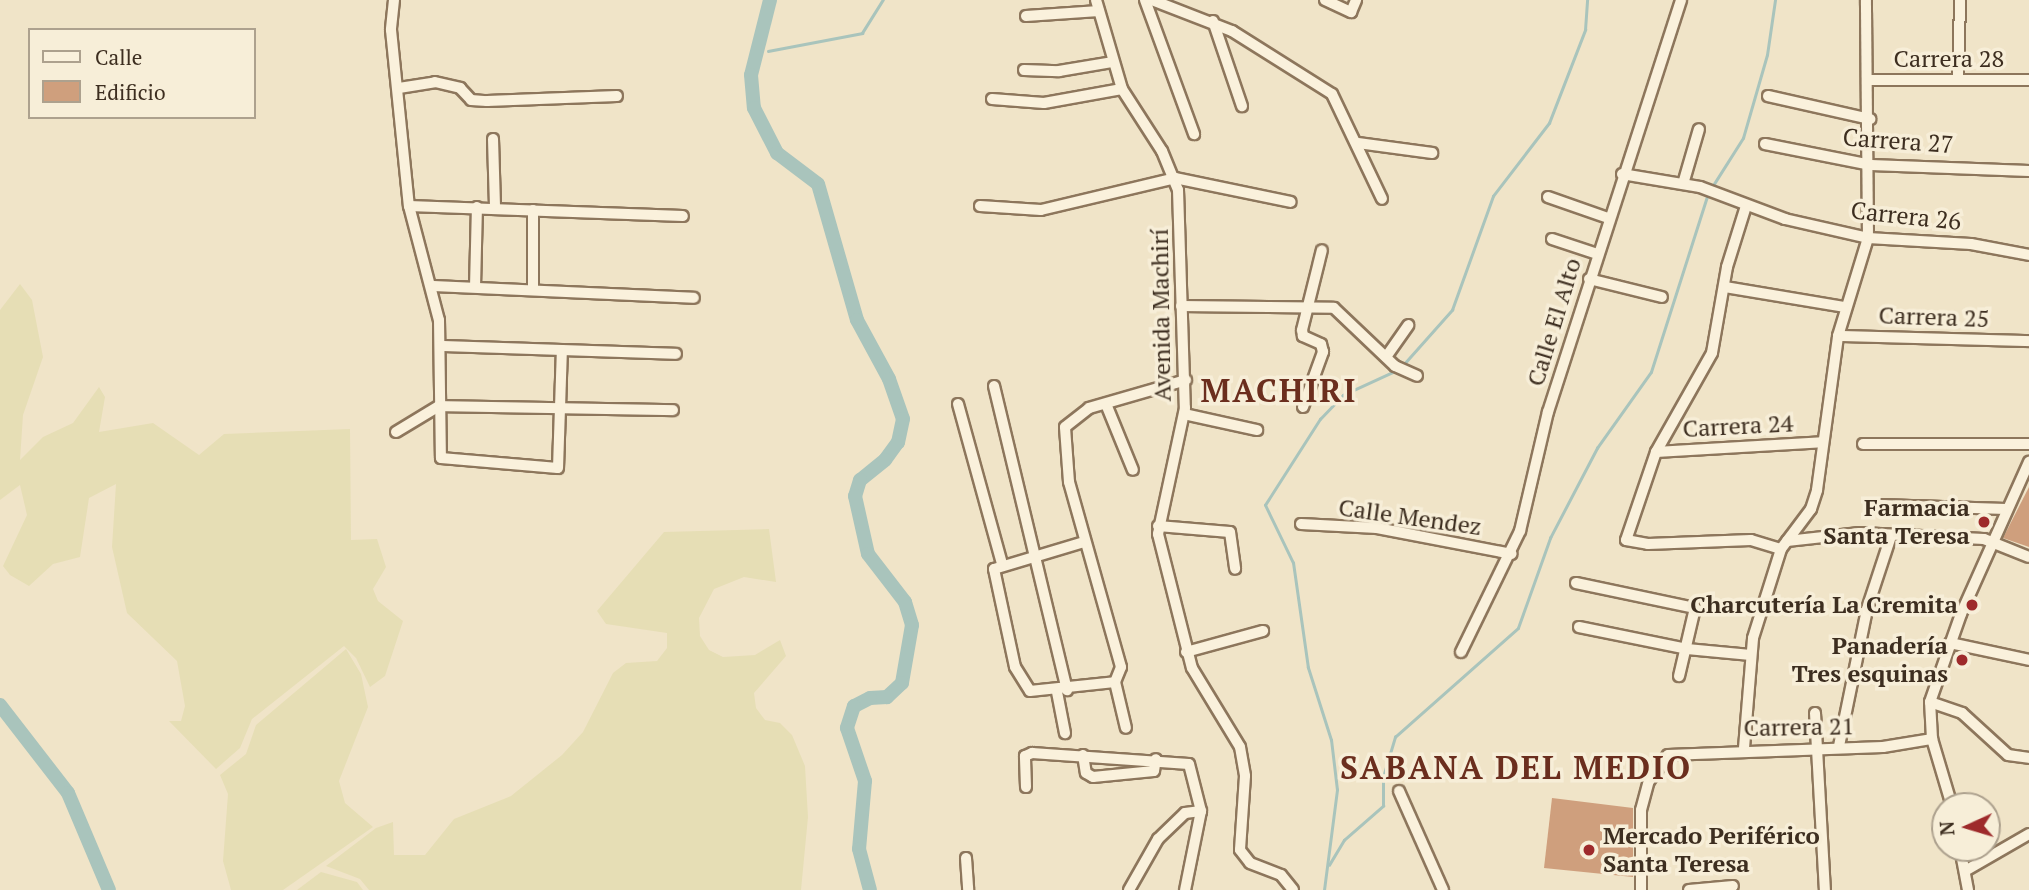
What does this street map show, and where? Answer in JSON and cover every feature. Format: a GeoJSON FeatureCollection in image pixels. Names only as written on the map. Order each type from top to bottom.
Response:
{"type":"FeatureCollection","features":[{"type":"Feature","properties":{"kind":"street"},"geometry":{"type":"LineString","coordinates":[[394,0],[391,30],[409,206],[433,286],[441,346],[437,452],[448,461],[558,468],[562,350]]}},
{"type":"Feature","properties":{"kind":"street"},"geometry":{"type":"LineString","coordinates":[[1146,0],[1194,134]]}},
{"type":"Feature","properties":{"kind":"street"},"geometry":{"type":"LineString","coordinates":[[1152,0],[1213,22],[1332,94],[1358,143],[1382,199]]}},
{"type":"Feature","properties":{"kind":"street"},"geometry":{"type":"LineString","coordinates":[[1325,0],[1351,12],[1356,0]]}},
{"type":"Feature","properties":{"kind":"street","name":"Calle El Alto"},"geometry":{"type":"LineString","coordinates":[[1461,653],[1512,554],[1589,279],[1681,0]]}},
{"type":"Feature","properties":{"kind":"street"},"geometry":{"type":"LineString","coordinates":[[1744,748],[1751,655],[1784,545],[1811,509],[1838,335],[1868,238],[1871,165],[1866,0]]}},
{"type":"Feature","properties":{"kind":"street"},"geometry":{"type":"LineString","coordinates":[[1958,79],[1960,0]]}},
{"type":"Feature","properties":{"kind":"street"},"geometry":{"type":"LineString","coordinates":[[1026,16],[1098,5]]}},
{"type":"Feature","properties":{"kind":"street","name":"Avenida Machirí"},"geometry":{"type":"LineString","coordinates":[[1098,5],[1122,89],[1175,178],[1186,380],[1184,414],[1158,526],[1186,652],[1240,747],[1245,776],[1240,850],[1250,863],[1281,875],[1293,890]]}},
{"type":"Feature","properties":{"kind":"street"},"geometry":{"type":"LineString","coordinates":[[1213,22],[1242,106]]}},
{"type":"Feature","properties":{"kind":"street"},"geometry":{"type":"LineString","coordinates":[[1024,70],[1059,71],[1113,62]]}},
{"type":"Feature","properties":{"kind":"street","name":"Carrera 28"},"geometry":{"type":"LineString","coordinates":[[1869,80],[2029,80]]}},
{"type":"Feature","properties":{"kind":"street"},"geometry":{"type":"LineString","coordinates":[[399,88],[435,82],[460,88],[471,100],[487,101],[617,96]]}},
{"type":"Feature","properties":{"kind":"street"},"geometry":{"type":"LineString","coordinates":[[992,99],[1044,103],[1122,89]]}},
{"type":"Feature","properties":{"kind":"street"},"geometry":{"type":"LineString","coordinates":[[1768,96],[1870,120]]}},
{"type":"Feature","properties":{"kind":"street"},"geometry":{"type":"LineString","coordinates":[[1683,184],[1699,128]]}},
{"type":"Feature","properties":{"kind":"street"},"geometry":{"type":"LineString","coordinates":[[493,139],[495,208]]}},
{"type":"Feature","properties":{"kind":"street"},"geometry":{"type":"LineString","coordinates":[[1358,143],[1432,153]]}},
{"type":"Feature","properties":{"kind":"street","name":"Carrera 27"},"geometry":{"type":"LineString","coordinates":[[1765,144],[1871,165],[2029,170]]}},
{"type":"Feature","properties":{"kind":"street","name":"Carrera 26"},"geometry":{"type":"LineString","coordinates":[[1622,174],[1700,187],[1746,206],[1868,238],[1971,244],[2029,255]]}},
{"type":"Feature","properties":{"kind":"street"},"geometry":{"type":"LineString","coordinates":[[980,206],[1041,209],[1175,178],[1291,202]]}},
{"type":"Feature","properties":{"kind":"street"},"geometry":{"type":"LineString","coordinates":[[1548,197],[1608,218]]}},
{"type":"Feature","properties":{"kind":"street"},"geometry":{"type":"LineString","coordinates":[[409,206],[683,216]]}},
{"type":"Feature","properties":{"kind":"street"},"geometry":{"type":"LineString","coordinates":[[1746,206],[1712,353],[1656,452],[1626,540],[1751,540],[1784,545],[1860,533],[1991,542],[2029,557]]}},
{"type":"Feature","properties":{"kind":"street"},"geometry":{"type":"LineString","coordinates":[[475,287],[477,207]]}},
{"type":"Feature","properties":{"kind":"street"},"geometry":{"type":"LineString","coordinates":[[533,210],[533,289]]}},
{"type":"Feature","properties":{"kind":"street"},"geometry":{"type":"LineString","coordinates":[[1552,239],[1597,254]]}},
{"type":"Feature","properties":{"kind":"street"},"geometry":{"type":"LineString","coordinates":[[1303,407],[1323,352],[1321,344],[1303,336],[1322,250]]}},
{"type":"Feature","properties":{"kind":"street"},"geometry":{"type":"LineString","coordinates":[[1589,279],[1662,297]]}},
{"type":"Feature","properties":{"kind":"street"},"geometry":{"type":"LineString","coordinates":[[433,286],[694,298]]}},
{"type":"Feature","properties":{"kind":"street"},"geometry":{"type":"LineString","coordinates":[[1725,288],[1845,307]]}},
{"type":"Feature","properties":{"kind":"street"},"geometry":{"type":"LineString","coordinates":[[1181,306],[1309,305],[1344,311],[1395,366],[1411,375]]}},
{"type":"Feature","properties":{"kind":"street"},"geometry":{"type":"LineString","coordinates":[[1386,357],[1408,325]]}},
{"type":"Feature","properties":{"kind":"street","name":"Carrera 25"},"geometry":{"type":"LineString","coordinates":[[1838,335],[2029,341]]}},
{"type":"Feature","properties":{"kind":"street"},"geometry":{"type":"LineString","coordinates":[[441,346],[676,354]]}},
{"type":"Feature","properties":{"kind":"street"},"geometry":{"type":"LineString","coordinates":[[1126,728],[1115,682],[1121,667],[1084,542],[1064,455],[1065,427],[1089,408],[1186,380]]}},
{"type":"Feature","properties":{"kind":"street"},"geometry":{"type":"LineString","coordinates":[[994,386],[1038,555],[1062,691],[1065,733]]}},
{"type":"Feature","properties":{"kind":"street"},"geometry":{"type":"LineString","coordinates":[[958,404],[1002,564]]}},
{"type":"Feature","properties":{"kind":"street"},"geometry":{"type":"LineString","coordinates":[[1106,404],[1133,470]]}},
{"type":"Feature","properties":{"kind":"street"},"geometry":{"type":"LineString","coordinates":[[396,432],[439,406],[673,410]]}},
{"type":"Feature","properties":{"kind":"street"},"geometry":{"type":"LineString","coordinates":[[1184,414],[1258,430]]}},
{"type":"Feature","properties":{"kind":"street","name":"Carrera 24"},"geometry":{"type":"LineString","coordinates":[[1656,452],[1822,442]]}},
{"type":"Feature","properties":{"kind":"street"},"geometry":{"type":"LineString","coordinates":[[1864,444],[2029,444]]}},
{"type":"Feature","properties":{"kind":"street"},"geometry":{"type":"LineString","coordinates":[[1948,792],[1931,739],[1930,702],[1950,643],[1991,542],[2029,462]]}},
{"type":"Feature","properties":{"kind":"street"},"geometry":{"type":"LineString","coordinates":[[1880,505],[2006,509]]}},
{"type":"Feature","properties":{"kind":"street","name":"Calle Mendez"},"geometry":{"type":"LineString","coordinates":[[1301,524],[1377,528],[1512,554]]}},
{"type":"Feature","properties":{"kind":"street"},"geometry":{"type":"LineString","coordinates":[[1158,526],[1230,532],[1235,569]]}},
{"type":"Feature","properties":{"kind":"street"},"geometry":{"type":"LineString","coordinates":[[1839,746],[1867,609],[1891,536]]}},
{"type":"Feature","properties":{"kind":"street"},"geometry":{"type":"LineString","coordinates":[[1084,542],[1002,564],[994,569],[993,578],[1015,667],[1030,691],[1062,691],[1115,682]]}},
{"type":"Feature","properties":{"kind":"street"},"geometry":{"type":"LineString","coordinates":[[1576,583],[1695,608],[1679,676]]}},
{"type":"Feature","properties":{"kind":"street"},"geometry":{"type":"LineString","coordinates":[[1579,627],[1687,649],[1751,655]]}},
{"type":"Feature","properties":{"kind":"street"},"geometry":{"type":"LineString","coordinates":[[1186,652],[1263,631]]}},
{"type":"Feature","properties":{"kind":"street"},"geometry":{"type":"LineString","coordinates":[[1950,643],[2029,660]]}},
{"type":"Feature","properties":{"kind":"street"},"geometry":{"type":"LineString","coordinates":[[1930,702],[1962,713],[2008,755],[2029,758]]}},
{"type":"Feature","properties":{"kind":"street"},"geometry":{"type":"LineString","coordinates":[[1815,713],[1812,746],[1825,890]]}},
{"type":"Feature","properties":{"kind":"street","name":"Carrera 21"},"geometry":{"type":"LineString","coordinates":[[1641,890],[1641,810],[1649,780],[1668,755],[1744,748],[1883,747],[1931,739]]}},
{"type":"Feature","properties":{"kind":"street"},"geometry":{"type":"LineString","coordinates":[[1083,755],[1086,773],[1093,777],[1154,771],[1156,759]]}},
{"type":"Feature","properties":{"kind":"street"},"geometry":{"type":"LineString","coordinates":[[1026,787],[1025,756],[1083,755],[1156,759],[1189,764],[1201,811],[1185,890]]}},
{"type":"Feature","properties":{"kind":"street"},"geometry":{"type":"LineString","coordinates":[[1398,791],[1443,890]]}},
{"type":"Feature","properties":{"kind":"street"},"geometry":{"type":"LineString","coordinates":[[1129,890],[1167,829],[1185,813],[1201,811]]}},
{"type":"Feature","properties":{"kind":"street"},"geometry":{"type":"LineString","coordinates":[[1965,871],[2029,834]]}},
{"type":"Feature","properties":{"kind":"street"},"geometry":{"type":"LineString","coordinates":[[966,858],[968,890]]}},
{"type":"Feature","properties":{"kind":"street"},"geometry":{"type":"LineString","coordinates":[[1963,862],[1968,890]]}},
{"type":"Feature","properties":{"kind":"street"},"geometry":{"type":"LineString","coordinates":[[1689,890],[1733,886]]}},
{"type":"Feature","properties":{"kind":"shaded area"},"geometry":{"type":"Polygon","coordinates":[[[20,284],[32,300],[43,357],[23,415],[20,460],[43,437],[73,423],[99,387],[105,397],[99,432],[153,423],[199,455],[224,434],[350,429],[351,540],[377,539],[386,567],[373,589],[378,601],[403,621],[385,676],[370,687],[356,658],[344,646],[252,719],[240,748],[216,769],[169,721],[181,721],[185,706],[177,661],[127,613],[112,547],[116,484],[89,498],[80,557],[53,564],[29,586],[10,575],[3,566],[27,515],[20,485],[0,500],[0,310],[20,284]]]}},
{"type":"Feature","properties":{"kind":"shaded area"},"geometry":{"type":"Polygon","coordinates":[[[769,529],[776,582],[744,577],[714,589],[699,618],[700,636],[709,650],[723,657],[755,655],[780,640],[786,656],[754,693],[756,708],[765,720],[780,723],[792,735],[805,766],[808,817],[801,890],[369,890],[360,879],[326,866],[376,828],[393,822],[394,855],[425,855],[454,819],[511,796],[562,755],[583,732],[613,673],[626,663],[657,661],[667,648],[667,633],[606,624],[597,611],[664,532],[769,529]]]}},
{"type":"Feature","properties":{"kind":"shaded area"},"geometry":{"type":"Polygon","coordinates":[[[346,649],[361,674],[368,707],[339,781],[345,803],[373,827],[283,890],[231,890],[223,861],[228,794],[220,775],[246,754],[256,725],[346,649]]]}},
{"type":"Feature","properties":{"kind":"shaded area"},"geometry":{"type":"Polygon","coordinates":[[[321,872],[357,882],[363,890],[297,890],[321,872]]]}},
{"type":"Feature","properties":{"kind":"building"},"geometry":{"type":"Polygon","coordinates":[[[2029,487],[2029,547],[2003,538],[2029,487]]]}},
{"type":"Feature","properties":{"kind":"building","name":"Mercado Periférico Santa Teresa"},"geometry":{"type":"Polygon","coordinates":[[[1552,798],[1633,808],[1633,877],[1544,868],[1552,798]]]}},
{"type":"Feature","properties":{"kind":"waterway"},"geometry":{"type":"LineString","coordinates":[[770,0],[751,75],[754,108],[777,153],[818,184],[857,320],[889,379],[903,419],[898,442],[885,460],[860,480],[855,496],[868,554],[905,602],[912,625],[902,683],[887,697],[870,698],[854,706],[847,728],[865,781],[859,849],[870,890]]}},
{"type":"Feature","properties":{"kind":"waterway"},"geometry":{"type":"LineString","coordinates":[[768,51],[862,33],[883,0]]}},
{"type":"Feature","properties":{"kind":"waterway"},"geometry":{"type":"LineString","coordinates":[[1403,365],[1452,310],[1493,196],[1549,123],[1585,30],[1587,0]]}},
{"type":"Feature","properties":{"kind":"waterway"},"geometry":{"type":"LineString","coordinates":[[1712,187],[1743,138],[1767,55],[1775,0]]}},
{"type":"Feature","properties":{"kind":"waterway"},"geometry":{"type":"LineString","coordinates":[[1329,865],[1344,840],[1383,806],[1383,777],[1395,737],[1518,628],[1550,538],[1597,448],[1651,372],[1707,197]]}},
{"type":"Feature","properties":{"kind":"waterway"},"geometry":{"type":"LineString","coordinates":[[1324,890],[1337,790],[1331,740],[1308,668],[1293,563],[1265,505],[1320,419],[1343,395],[1395,371]]}},
{"type":"Feature","properties":{"kind":"waterway"},"geometry":{"type":"LineString","coordinates":[[0,705],[68,793],[109,890]]}},
{"type":"Feature","properties":{"kind":"place","name":"Farmacia Santa Teresa"},"geometry":{"type":"Point","coordinates":[1984,522]}},
{"type":"Feature","properties":{"kind":"place","name":"Charcutería La Cremita"},"geometry":{"type":"Point","coordinates":[1972,605]}},
{"type":"Feature","properties":{"kind":"place","name":"Panadería Tres esquinas"},"geometry":{"type":"Point","coordinates":[1962,660]}},
{"type":"Feature","properties":{"kind":"place","name":"Mercado Periférico Santa Teresa"},"geometry":{"type":"Point","coordinates":[1589,850]}},
{"type":"Feature","properties":{"kind":"district","name":"MACHIRI"},"geometry":{"type":"Point","coordinates":[1279,390]}},
{"type":"Feature","properties":{"kind":"district","name":"SABANA DEL MEDIO"},"geometry":{"type":"Point","coordinates":[1516,767]}}]}
